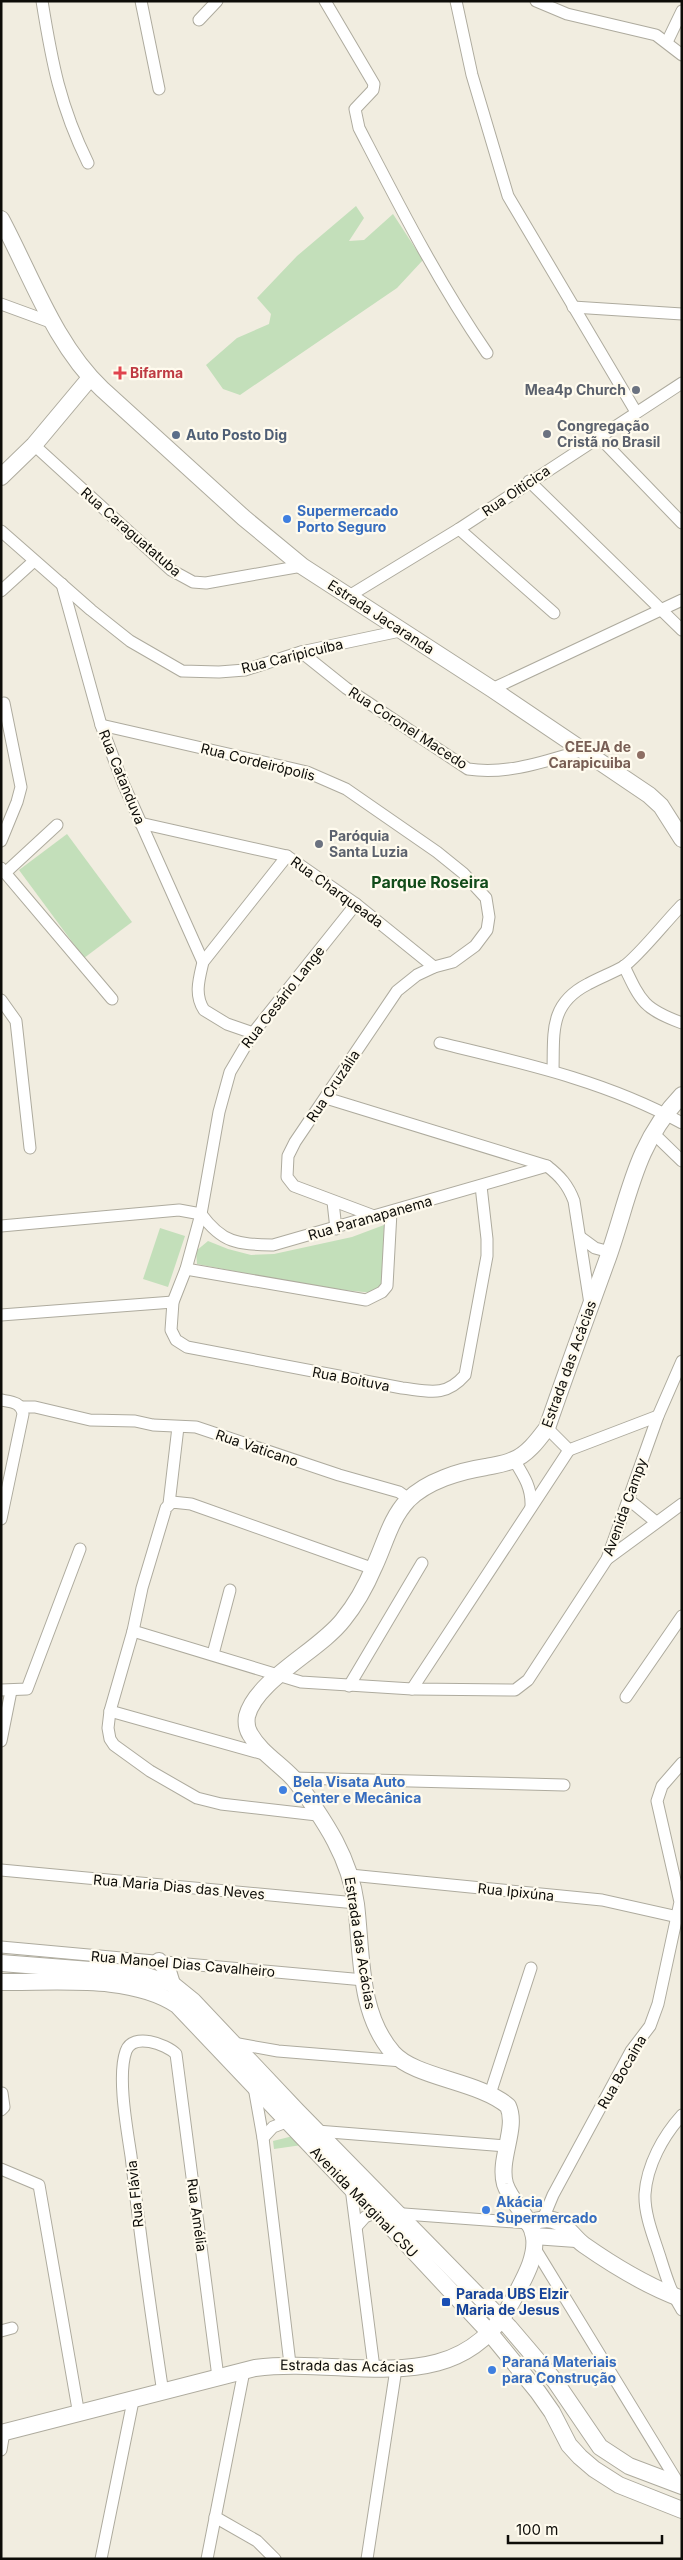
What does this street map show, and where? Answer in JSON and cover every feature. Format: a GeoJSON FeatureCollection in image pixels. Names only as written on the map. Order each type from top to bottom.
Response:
{"type":"FeatureCollection","features":[{"type":"Feature","properties":{"kind":"main road","name":"Estrada Jacaranda"},"geometry":{"type":"LineString","coordinates":[[1,219],[53,323],[90,378],[244,518],[302,566],[492,689],[649,795],[661,806],[682,839]]}},
{"type":"Feature","properties":{"kind":"main road"},"geometry":{"type":"LineString","coordinates":[[1,477],[34,445],[90,378]]}},
{"type":"Feature","properties":{"kind":"main road","name":"Estrada das Acácias"},"geometry":{"type":"LineString","coordinates":[[3,2432],[79,2415],[244,2371],[290,2364],[396,2369],[426,2367],[459,2356],[489,2332],[502,2319],[525,2275],[535,2231],[505,2184],[506,2146],[511,2122],[510,2111],[500,2099],[490,2094],[402,2061],[393,2053],[374,2023],[364,1980],[356,1904],[350,1875],[335,1841],[293,1778],[268,1756],[250,1735],[247,1717],[254,1701],[278,1676],[342,1622],[356,1602],[374,1569],[391,1524],[409,1499],[433,1483],[514,1460],[533,1445],[547,1428],[610,1252],[632,1180],[652,1132],[664,1113],[682,1095]]}},
{"type":"Feature","properties":{"kind":"main road"},"geometry":{"type":"LineString","coordinates":[[159,1961],[168,1971],[172,1984]]}},
{"type":"Feature","properties":{"kind":"main road","name":"Avenida Marginal CSU"},"geometry":{"type":"LineString","coordinates":[[1,1963],[141,1974],[172,1984],[193,2000],[233,2043],[247,2068],[254,2087],[286,2122],[328,2153],[398,2215],[502,2319],[555,2381],[600,2447],[614,2457],[654,2476],[681,2486]]}},
{"type":"Feature","properties":{"kind":"main road","name":"Avenida Marginal CSU"},"geometry":{"type":"LineString","coordinates":[[1,1982],[105,1984],[139,1988],[164,1997],[177,2006],[317,2131],[328,2153],[351,2188],[377,2212],[489,2332],[538,2392],[552,2412],[569,2445],[594,2469],[619,2484],[682,2510]]}},
{"type":"Feature","properties":{"kind":"main road"},"geometry":{"type":"LineString","coordinates":[[535,2231],[556,2221],[576,2239],[635,2278],[677,2297]]}},
{"type":"Feature","properties":{"kind":"main road"},"geometry":{"type":"LineString","coordinates":[[538,2392],[555,2381]]}},
{"type":"Feature","properties":{"kind":"street"},"geometry":{"type":"LineString","coordinates":[[42,1],[58,86],[66,114],[88,163]]}},
{"type":"Feature","properties":{"kind":"street"},"geometry":{"type":"LineString","coordinates":[[141,1],[160,89]]}},
{"type":"Feature","properties":{"kind":"street"},"geometry":{"type":"LineString","coordinates":[[198,20],[217,1]]}},
{"type":"Feature","properties":{"kind":"street"},"geometry":{"type":"LineString","coordinates":[[324,1],[374,84],[373,90],[355,110],[359,128],[458,312],[487,353]]}},
{"type":"Feature","properties":{"kind":"street"},"geometry":{"type":"LineString","coordinates":[[456,1],[472,74],[508,196],[636,412]]}},
{"type":"Feature","properties":{"kind":"street"},"geometry":{"type":"LineString","coordinates":[[536,1],[566,14],[640,30],[667,42],[682,55]]}},
{"type":"Feature","properties":{"kind":"street"},"geometry":{"type":"LineString","coordinates":[[667,42],[682,11]]}},
{"type":"Feature","properties":{"kind":"street"},"geometry":{"type":"LineString","coordinates":[[1,304],[53,323]]}},
{"type":"Feature","properties":{"kind":"street"},"geometry":{"type":"LineString","coordinates":[[573,307],[682,314]]}},
{"type":"Feature","properties":{"kind":"street","name":"Rua Oiticica"},"geometry":{"type":"LineString","coordinates":[[349,596],[459,529],[529,481],[680,386]]}},
{"type":"Feature","properties":{"kind":"street"},"geometry":{"type":"LineString","coordinates":[[599,438],[682,523]]}},
{"type":"Feature","properties":{"kind":"street","name":"Rua Caraguatatuba"},"geometry":{"type":"LineString","coordinates":[[34,445],[172,570],[193,582],[206,583],[302,566]]}},
{"type":"Feature","properties":{"kind":"street"},"geometry":{"type":"LineString","coordinates":[[529,481],[682,630]]}},
{"type":"Feature","properties":{"kind":"street"},"geometry":{"type":"LineString","coordinates":[[459,529],[554,613]]}},
{"type":"Feature","properties":{"kind":"street","name":"Rua Caripicuíba"},"geometry":{"type":"LineString","coordinates":[[1,531],[130,641],[182,670],[219,672],[246,670],[301,652],[400,631]]}},
{"type":"Feature","properties":{"kind":"street"},"geometry":{"type":"LineString","coordinates":[[1,591],[34,561]]}},
{"type":"Feature","properties":{"kind":"street","name":"Rua Catanduva"},"geometry":{"type":"LineString","coordinates":[[62,584],[102,725],[122,784],[203,962]]}},
{"type":"Feature","properties":{"kind":"street"},"geometry":{"type":"LineString","coordinates":[[492,689],[682,600]]}},
{"type":"Feature","properties":{"kind":"street","name":"Rua Coronel Macedo"},"geometry":{"type":"LineString","coordinates":[[301,652],[346,688],[468,769],[485,772],[516,768],[584,750]]}},
{"type":"Feature","properties":{"kind":"street"},"geometry":{"type":"LineString","coordinates":[[1,841],[18,802],[22,786],[4,702]]}},
{"type":"Feature","properties":{"kind":"street","name":"Rua Cordeirópolis"},"geometry":{"type":"LineString","coordinates":[[102,725],[315,775],[346,789],[437,852],[463,873],[486,898],[489,917],[487,930],[475,946],[453,962],[434,967]]}},
{"type":"Feature","properties":{"kind":"street","name":"Rua Charqueada"},"geometry":{"type":"LineString","coordinates":[[140,823],[287,856],[356,904],[434,967]]}},
{"type":"Feature","properties":{"kind":"street"},"geometry":{"type":"LineString","coordinates":[[58,825],[3,871],[112,1000]]}},
{"type":"Feature","properties":{"kind":"street"},"geometry":{"type":"LineString","coordinates":[[253,1032],[227,1024],[204,1010],[198,993],[203,962],[287,856]]}},
{"type":"Feature","properties":{"kind":"street","name":"Rua Cesário Lange"},"geometry":{"type":"LineString","coordinates":[[201,1214],[218,1112],[228,1078],[240,1053],[253,1032],[356,904]]}},
{"type":"Feature","properties":{"kind":"street"},"geometry":{"type":"LineString","coordinates":[[553,1070],[554,1024],[560,1008],[585,985],[624,966],[682,905]]}},
{"type":"Feature","properties":{"kind":"street"},"geometry":{"type":"LineString","coordinates":[[624,966],[641,1001],[655,1012],[682,1023]]}},
{"type":"Feature","properties":{"kind":"street","name":"Rua Cruzália"},"geometry":{"type":"LineString","coordinates":[[374,1216],[294,1186],[287,1177],[288,1156],[295,1142],[397,991],[417,975],[434,967]]}},
{"type":"Feature","properties":{"kind":"street"},"geometry":{"type":"LineString","coordinates":[[1,1000],[16,1021],[30,1148]]}},
{"type":"Feature","properties":{"kind":"street"},"geometry":{"type":"LineString","coordinates":[[440,1043],[553,1070],[611,1089],[682,1123]]}},
{"type":"Feature","properties":{"kind":"street"},"geometry":{"type":"LineString","coordinates":[[326,1098],[546,1166],[560,1176],[570,1190],[580,1237],[590,1305]]}},
{"type":"Feature","properties":{"kind":"street"},"geometry":{"type":"LineString","coordinates":[[652,1132],[682,1161]]}},
{"type":"Feature","properties":{"kind":"street","name":"Rua Paranapanema"},"geometry":{"type":"LineString","coordinates":[[201,1214],[213,1231],[226,1239],[249,1244],[273,1245],[546,1166]]}},
{"type":"Feature","properties":{"kind":"street","name":"Rua Boituva"},"geometry":{"type":"LineString","coordinates":[[201,1214],[186,1269],[173,1302],[171,1330],[176,1340],[188,1347],[402,1388],[437,1392],[455,1386],[464,1375],[482,1290],[487,1239],[480,1186]]}},
{"type":"Feature","properties":{"kind":"street"},"geometry":{"type":"LineString","coordinates":[[333,1202],[336,1228]]}},
{"type":"Feature","properties":{"kind":"street"},"geometry":{"type":"LineString","coordinates":[[1,1226],[179,1210],[201,1214]]}},
{"type":"Feature","properties":{"kind":"street"},"geometry":{"type":"LineString","coordinates":[[186,1269],[366,1300],[382,1292],[387,1286],[390,1212]]}},
{"type":"Feature","properties":{"kind":"street"},"geometry":{"type":"LineString","coordinates":[[580,1237],[595,1248],[610,1252]]}},
{"type":"Feature","properties":{"kind":"street"},"geometry":{"type":"LineString","coordinates":[[1,1315],[173,1302]]}},
{"type":"Feature","properties":{"kind":"street","name":"Avenida Campy"},"geometry":{"type":"LineString","coordinates":[[412,1689],[515,1690],[528,1680],[607,1559],[658,1416],[681,1366]]}},
{"type":"Feature","properties":{"kind":"street","name":"Rua Vaticano"},"geometry":{"type":"LineString","coordinates":[[1,1400],[17,1403],[22,1413],[36,1408],[101,1420],[135,1421],[178,1427],[196,1427],[339,1475],[399,1492],[409,1499]]}},
{"type":"Feature","properties":{"kind":"street"},"geometry":{"type":"LineString","coordinates":[[1,1519],[22,1413]]}},
{"type":"Feature","properties":{"kind":"street"},"geometry":{"type":"LineString","coordinates":[[133,1632],[213,1654],[302,1682],[412,1689],[569,1450],[658,1416]]}},
{"type":"Feature","properties":{"kind":"street"},"geometry":{"type":"LineString","coordinates":[[178,1427],[167,1506],[142,1588],[133,1632],[110,1711],[108,1728],[114,1745],[162,1779],[197,1798],[221,1804],[317,1815]]}},
{"type":"Feature","properties":{"kind":"street"},"geometry":{"type":"LineString","coordinates":[[547,1428],[569,1450]]}},
{"type":"Feature","properties":{"kind":"street"},"geometry":{"type":"LineString","coordinates":[[514,1460],[528,1482],[532,1494],[531,1507]]}},
{"type":"Feature","properties":{"kind":"street"},"geometry":{"type":"LineString","coordinates":[[628,1499],[656,1522]]}},
{"type":"Feature","properties":{"kind":"street"},"geometry":{"type":"LineString","coordinates":[[167,1506],[176,1501],[192,1504],[374,1569]]}},
{"type":"Feature","properties":{"kind":"street"},"geometry":{"type":"LineString","coordinates":[[607,1559],[682,1504]]}},
{"type":"Feature","properties":{"kind":"street"},"geometry":{"type":"LineString","coordinates":[[1,1741],[6,1690],[26,1689],[80,1549]]}},
{"type":"Feature","properties":{"kind":"street"},"geometry":{"type":"LineString","coordinates":[[349,1686],[422,1563]]}},
{"type":"Feature","properties":{"kind":"street"},"geometry":{"type":"LineString","coordinates":[[213,1654],[230,1590]]}},
{"type":"Feature","properties":{"kind":"street"},"geometry":{"type":"LineString","coordinates":[[626,1697],[682,1616]]}},
{"type":"Feature","properties":{"kind":"street"},"geometry":{"type":"LineString","coordinates":[[110,1711],[268,1756]]}},
{"type":"Feature","properties":{"kind":"street","name":"Rua Bocaina"},"geometry":{"type":"LineString","coordinates":[[535,2231],[631,2051],[650,2026],[658,2004],[679,1917],[679,1893],[657,1801],[662,1786],[682,1763]]}},
{"type":"Feature","properties":{"kind":"street"},"geometry":{"type":"LineString","coordinates":[[293,1778],[564,1784]]}},
{"type":"Feature","properties":{"kind":"street","name":"Rua Maria Dias das Neves"},"geometry":{"type":"LineString","coordinates":[[1,1870],[356,1904]]}},
{"type":"Feature","properties":{"kind":"street","name":"Rua Ipixúna"},"geometry":{"type":"LineString","coordinates":[[350,1875],[602,1900],[679,1917]]}},
{"type":"Feature","properties":{"kind":"street","name":"Rua Manoel Dias Cavalheiro"},"geometry":{"type":"LineString","coordinates":[[1,1947],[364,1980]]}},
{"type":"Feature","properties":{"kind":"street"},"geometry":{"type":"LineString","coordinates":[[490,2094],[531,1968]]}},
{"type":"Feature","properties":{"kind":"street","name":"Rua Flávia"},"geometry":{"type":"LineString","coordinates":[[163,2393],[140,2239],[123,2067],[126,2049],[132,2044],[152,2041],[176,2054]]}},
{"type":"Feature","properties":{"kind":"street"},"geometry":{"type":"LineString","coordinates":[[233,2043],[278,2051],[402,2061]]}},
{"type":"Feature","properties":{"kind":"street"},"geometry":{"type":"LineString","coordinates":[[247,2068],[278,2051]]}},
{"type":"Feature","properties":{"kind":"street","name":"Rua Amélia"},"geometry":{"type":"LineString","coordinates":[[176,2054],[218,2377]]}},
{"type":"Feature","properties":{"kind":"street"},"geometry":{"type":"LineString","coordinates":[[254,2087],[263,2138],[290,2364]]}},
{"type":"Feature","properties":{"kind":"street"},"geometry":{"type":"LineString","coordinates":[[1,2110],[4,2108],[2,2093]]}},
{"type":"Feature","properties":{"kind":"street"},"geometry":{"type":"LineString","coordinates":[[682,2115],[660,2145],[649,2172],[645,2195],[651,2228],[682,2310]]}},
{"type":"Feature","properties":{"kind":"street"},"geometry":{"type":"LineString","coordinates":[[263,2138],[273,2127],[286,2122]]}},
{"type":"Feature","properties":{"kind":"street"},"geometry":{"type":"LineString","coordinates":[[317,2131],[506,2146]]}},
{"type":"Feature","properties":{"kind":"street"},"geometry":{"type":"LineString","coordinates":[[1,2169],[39,2185],[79,2415]]}},
{"type":"Feature","properties":{"kind":"street"},"geometry":{"type":"LineString","coordinates":[[351,2188],[374,2368]]}},
{"type":"Feature","properties":{"kind":"street"},"geometry":{"type":"LineString","coordinates":[[357,2226],[365,2217],[377,2212],[535,2231],[681,2486]]}},
{"type":"Feature","properties":{"kind":"street"},"geometry":{"type":"LineString","coordinates":[[367,2559],[396,2369]]}},
{"type":"Feature","properties":{"kind":"street"},"geometry":{"type":"LineString","coordinates":[[207,2559],[244,2371]]}},
{"type":"Feature","properties":{"kind":"street"},"geometry":{"type":"LineString","coordinates":[[101,2559],[132,2401]]}},
{"type":"Feature","properties":{"kind":"street"},"geometry":{"type":"LineString","coordinates":[[1,2450],[3,2432]]}},
{"type":"Feature","properties":{"kind":"street"},"geometry":{"type":"LineString","coordinates":[[654,2476],[660,2467],[663,2457]]}},
{"type":"Feature","properties":{"kind":"street"},"geometry":{"type":"LineString","coordinates":[[215,2517],[257,2541],[275,2559]]}},
{"type":"Feature","properties":{"kind":"green space"},"geometry":{"type":"Polygon","coordinates":[[[356,206],[364,218],[349,241],[364,240],[393,214],[423,260],[397,288],[240,395],[223,389],[206,365],[237,338],[269,324],[271,314],[257,298],[297,256],[356,206]]]}},
{"type":"Feature","properties":{"kind":"green space"},"geometry":{"type":"Polygon","coordinates":[[[67,834],[132,922],[84,958],[19,870],[67,834]]]}},
{"type":"Feature","properties":{"kind":"green space"},"geometry":{"type":"Polygon","coordinates":[[[384,1225],[382,1288],[374,1293],[323,1288],[197,1264],[196,1251],[208,1241],[251,1255],[274,1254],[352,1237],[384,1225]]]}},
{"type":"Feature","properties":{"kind":"green space"},"geometry":{"type":"Polygon","coordinates":[[[160,1228],[185,1236],[168,1287],[143,1279],[160,1228]]]}},
{"type":"Feature","properties":{"kind":"green space"},"geometry":{"type":"Polygon","coordinates":[[[293,2136],[302,2145],[274,2149],[273,2141],[293,2136]]]}},
{"type":"Feature","properties":{"kind":"place","name":"Bifarma"},"geometry":{"type":"Point","coordinates":[120,373]}},
{"type":"Feature","properties":{"kind":"place","name":"Mea4p Church"},"geometry":{"type":"Point","coordinates":[636,390]}},
{"type":"Feature","properties":{"kind":"place","name":"Congregação Cristã no Brasil"},"geometry":{"type":"Point","coordinates":[547,434]}},
{"type":"Feature","properties":{"kind":"place","name":"Auto Posto Dig"},"geometry":{"type":"Point","coordinates":[176,435]}},
{"type":"Feature","properties":{"kind":"place","name":"Supermercado Porto Seguro"},"geometry":{"type":"Point","coordinates":[287,519]}},
{"type":"Feature","properties":{"kind":"place","name":"CEEJA de Carapicuiba"},"geometry":{"type":"Point","coordinates":[641,755]}},
{"type":"Feature","properties":{"kind":"place","name":"Paróquia Santa Luzia"},"geometry":{"type":"Point","coordinates":[319,844]}},
{"type":"Feature","properties":{"kind":"place","name":"Bela Visata Auto Center e Mecânica"},"geometry":{"type":"Point","coordinates":[283,1790]}},
{"type":"Feature","properties":{"kind":"place","name":"Akácia Supermercado"},"geometry":{"type":"Point","coordinates":[486,2210]}},
{"type":"Feature","properties":{"kind":"place","name":"Parada UBS Elzir Maria de Jesus"},"geometry":{"type":"Point","coordinates":[446,2302]}},
{"type":"Feature","properties":{"kind":"place","name":"Paraná Materiais para Construção"},"geometry":{"type":"Point","coordinates":[492,2370]}},
{"type":"Feature","properties":{"kind":"district","name":"Parque Roseira"},"geometry":{"type":"Point","coordinates":[430,882]}}]}
